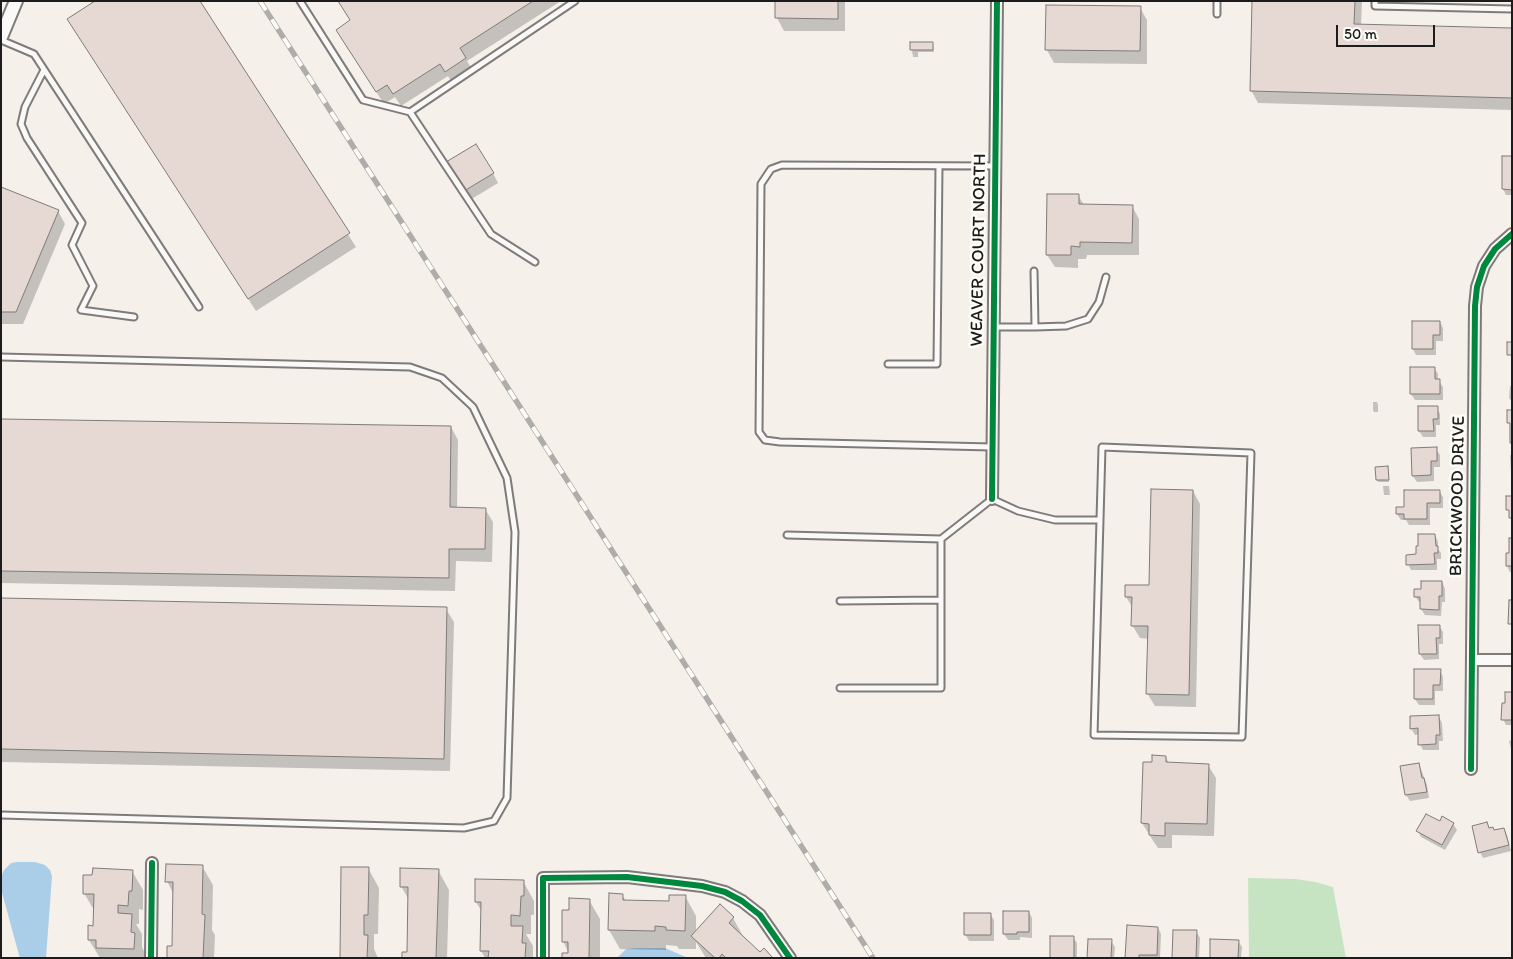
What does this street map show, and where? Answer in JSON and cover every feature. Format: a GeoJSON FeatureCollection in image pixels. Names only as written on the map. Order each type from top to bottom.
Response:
{"type":"FeatureCollection","features":[{"type":"Feature","properties":{"kind":"street"},"geometry":{"type":"LineString","coordinates":[[1,39],[16,1]]}},
{"type":"Feature","properties":{"kind":"street","name":"WEAVER COURT NORTH"},"geometry":{"type":"LineString","coordinates":[[992,499],[997,1]]}},
{"type":"Feature","properties":{"kind":"street","name":"BRICKWOOD DRIVE"},"geometry":{"type":"LineString","coordinates":[[1471,769],[1475,306],[1477,287],[1484,266],[1495,249],[1511,234]]}},
{"type":"Feature","properties":{"kind":"street"},"geometry":{"type":"LineString","coordinates":[[1472,660],[1512,660]]}},
{"type":"Feature","properties":{"kind":"street"},"geometry":{"type":"LineString","coordinates":[[151,958],[152,863]]}},
{"type":"Feature","properties":{"kind":"street"},"geometry":{"type":"LineString","coordinates":[[543,958],[542,878],[627,877],[685,883],[725,892],[742,901],[760,915],[790,958]]}},
{"type":"Feature","properties":{"kind":"lane"},"geometry":{"type":"LineString","coordinates":[[300,1],[363,100],[410,112],[490,234],[535,262]]}},
{"type":"Feature","properties":{"kind":"lane"},"geometry":{"type":"LineString","coordinates":[[410,112],[575,1]]}},
{"type":"Feature","properties":{"kind":"lane"},"geometry":{"type":"LineString","coordinates":[[1217,1],[1217,14]]}},
{"type":"Feature","properties":{"kind":"lane"},"geometry":{"type":"LineString","coordinates":[[1374,1],[1374,6],[1512,9]]}},
{"type":"Feature","properties":{"kind":"lane"},"geometry":{"type":"LineString","coordinates":[[1,39],[34,54],[199,307]]}},
{"type":"Feature","properties":{"kind":"lane"},"geometry":{"type":"LineString","coordinates":[[44,70],[25,107],[21,124],[27,138],[82,223],[72,245],[93,286],[81,310],[134,317]]}},
{"type":"Feature","properties":{"kind":"lane"},"geometry":{"type":"LineString","coordinates":[[992,447],[780,442],[766,440],[759,432],[761,184],[771,169],[782,166],[995,166]]}},
{"type":"Feature","properties":{"kind":"lane"},"geometry":{"type":"LineString","coordinates":[[888,364],[937,364],[939,166]]}},
{"type":"Feature","properties":{"kind":"lane"},"geometry":{"type":"LineString","coordinates":[[1034,271],[1034,326]]}},
{"type":"Feature","properties":{"kind":"lane"},"geometry":{"type":"LineString","coordinates":[[993,327],[1066,326],[1088,319],[1099,302],[1106,277]]}},
{"type":"Feature","properties":{"kind":"lane"},"geometry":{"type":"LineString","coordinates":[[1,357],[410,367],[442,378],[473,407],[507,478],[515,532],[507,798],[494,821],[464,828],[1,816]]}},
{"type":"Feature","properties":{"kind":"lane"},"geometry":{"type":"LineString","coordinates":[[1102,447],[1251,453],[1242,737],[1094,735],[1100,520],[1102,447]]}},
{"type":"Feature","properties":{"kind":"lane"},"geometry":{"type":"LineString","coordinates":[[787,535],[941,539],[992,499],[1018,511],[1056,520],[1100,520]]}},
{"type":"Feature","properties":{"kind":"lane"},"geometry":{"type":"LineString","coordinates":[[840,688],[941,688],[941,539]]}},
{"type":"Feature","properties":{"kind":"lane"},"geometry":{"type":"LineString","coordinates":[[840,601],[941,600]]}},
{"type":"Feature","properties":{"kind":"green space"},"geometry":{"type":"Polygon","coordinates":[[[1248,878],[1296,879],[1333,887],[1346,958],[1249,958],[1248,878]]]}},
{"type":"Feature","properties":{"kind":"water"},"geometry":{"type":"Polygon","coordinates":[[[35,862],[45,865],[50,870],[52,876],[46,958],[20,958],[19,955],[1,889],[1,877],[4,870],[11,863],[35,862]]]}},
{"type":"Feature","properties":{"kind":"water"},"geometry":{"type":"Polygon","coordinates":[[[665,948],[688,958],[617,958],[626,949],[665,948]]]}},
{"type":"Feature","properties":{"kind":"building"},"geometry":{"type":"Polygon","coordinates":[[[95,1],[200,1],[350,233],[248,299],[67,19],[95,1]]]}},
{"type":"Feature","properties":{"kind":"building"},"geometry":{"type":"Polygon","coordinates":[[[338,1],[533,1],[460,48],[466,58],[445,72],[440,64],[393,94],[387,85],[376,92],[336,30],[350,20],[338,1]]]}},
{"type":"Feature","properties":{"kind":"building"},"geometry":{"type":"Polygon","coordinates":[[[775,1],[838,1],[838,19],[775,18],[775,1]]]}},
{"type":"Feature","properties":{"kind":"building"},"geometry":{"type":"Polygon","coordinates":[[[1252,1],[1355,1],[1354,24],[1512,28],[1512,98],[1250,91],[1252,1]]]}},
{"type":"Feature","properties":{"kind":"building"},"geometry":{"type":"Polygon","coordinates":[[[1046,5],[1141,6],[1140,51],[1045,50],[1046,5]]]}},
{"type":"Feature","properties":{"kind":"building"},"geometry":{"type":"Polygon","coordinates":[[[910,42],[933,42],[933,50],[910,50],[910,42]]]}},
{"type":"Feature","properties":{"kind":"building"},"geometry":{"type":"Polygon","coordinates":[[[476,144],[494,173],[464,191],[446,162],[476,144]]]}},
{"type":"Feature","properties":{"kind":"building"},"geometry":{"type":"Polygon","coordinates":[[[1502,156],[1512,156],[1512,190],[1502,189],[1502,156]]]}},
{"type":"Feature","properties":{"kind":"building"},"geometry":{"type":"Polygon","coordinates":[[[1,187],[59,210],[16,312],[1,312],[1,187]]]}},
{"type":"Feature","properties":{"kind":"building"},"geometry":{"type":"Polygon","coordinates":[[[1047,194],[1079,194],[1079,204],[1133,205],[1132,243],[1080,242],[1080,247],[1071,246],[1071,255],[1046,255],[1047,194]]]}},
{"type":"Feature","properties":{"kind":"building"},"geometry":{"type":"Polygon","coordinates":[[[1412,321],[1440,321],[1440,335],[1433,335],[1433,349],[1412,349],[1412,321]]]}},
{"type":"Feature","properties":{"kind":"building"},"geometry":{"type":"Polygon","coordinates":[[[1507,342],[1512,342],[1512,355],[1507,355],[1507,342]]]}},
{"type":"Feature","properties":{"kind":"building"},"geometry":{"type":"Polygon","coordinates":[[[1410,367],[1435,367],[1435,379],[1440,379],[1440,394],[1410,394],[1410,367]]]}},
{"type":"Feature","properties":{"kind":"building"},"geometry":{"type":"Polygon","coordinates":[[[1418,406],[1438,406],[1438,419],[1433,419],[1434,431],[1418,431],[1418,406]]]}},
{"type":"Feature","properties":{"kind":"building"},"geometry":{"type":"Polygon","coordinates":[[[1507,410],[1512,410],[1512,443],[1510,443],[1510,423],[1507,423],[1507,410]]]}},
{"type":"Feature","properties":{"kind":"building"},"geometry":{"type":"Polygon","coordinates":[[[1,419],[451,426],[450,507],[486,508],[485,549],[449,549],[449,578],[1,571],[1,419]]]}},
{"type":"Feature","properties":{"kind":"building"},"geometry":{"type":"Polygon","coordinates":[[[1437,447],[1437,461],[1431,461],[1431,475],[1412,476],[1411,448],[1437,447]]]}},
{"type":"Feature","properties":{"kind":"building"},"geometry":{"type":"Polygon","coordinates":[[[1388,466],[1389,480],[1376,480],[1375,467],[1388,466]]]}},
{"type":"Feature","properties":{"kind":"building"},"geometry":{"type":"Polygon","coordinates":[[[1151,489],[1193,490],[1189,695],[1146,694],[1148,626],[1131,626],[1132,597],[1125,597],[1125,585],[1149,585],[1151,489]]]}},
{"type":"Feature","properties":{"kind":"building"},"geometry":{"type":"Polygon","coordinates":[[[1404,490],[1440,490],[1440,503],[1427,503],[1427,519],[1404,519],[1404,514],[1396,514],[1396,507],[1404,507],[1404,490]]]}},
{"type":"Feature","properties":{"kind":"building"},"geometry":{"type":"Polygon","coordinates":[[[1506,496],[1512,496],[1512,518],[1509,518],[1509,510],[1506,510],[1506,496]]]}},
{"type":"Feature","properties":{"kind":"building"},"geometry":{"type":"Polygon","coordinates":[[[1418,534],[1435,534],[1438,553],[1434,553],[1435,564],[1406,565],[1406,555],[1416,554],[1418,534]]]}},
{"type":"Feature","properties":{"kind":"building"},"geometry":{"type":"Polygon","coordinates":[[[1509,538],[1512,538],[1512,566],[1506,566],[1506,553],[1509,553],[1509,538]]]}},
{"type":"Feature","properties":{"kind":"building"},"geometry":{"type":"Polygon","coordinates":[[[1421,581],[1442,581],[1442,596],[1439,596],[1439,610],[1420,609],[1420,597],[1414,597],[1414,589],[1421,589],[1421,581]]]}},
{"type":"Feature","properties":{"kind":"building"},"geometry":{"type":"Polygon","coordinates":[[[1,598],[447,607],[444,759],[1,749],[1,598]]]}},
{"type":"Feature","properties":{"kind":"building"},"geometry":{"type":"Polygon","coordinates":[[[1509,600],[1512,600],[1512,624],[1508,624],[1509,600]]]}},
{"type":"Feature","properties":{"kind":"building"},"geometry":{"type":"Polygon","coordinates":[[[1418,625],[1440,625],[1440,638],[1436,638],[1437,654],[1419,654],[1418,625]]]}},
{"type":"Feature","properties":{"kind":"building"},"geometry":{"type":"Polygon","coordinates":[[[1414,669],[1441,669],[1440,685],[1433,685],[1433,699],[1414,699],[1414,669]]]}},
{"type":"Feature","properties":{"kind":"building"},"geometry":{"type":"Polygon","coordinates":[[[1505,692],[1512,692],[1512,720],[1501,720],[1502,703],[1505,703],[1505,692]]]}},
{"type":"Feature","properties":{"kind":"building"},"geometry":{"type":"Polygon","coordinates":[[[1439,715],[1440,735],[1436,735],[1436,744],[1418,745],[1418,728],[1410,729],[1410,716],[1439,715]]]}},
{"type":"Feature","properties":{"kind":"building"},"geometry":{"type":"Polygon","coordinates":[[[1152,755],[1166,756],[1166,762],[1209,764],[1207,824],[1165,823],[1165,836],[1149,835],[1149,824],[1141,823],[1143,762],[1152,762],[1152,755]]]}},
{"type":"Feature","properties":{"kind":"building"},"geometry":{"type":"Polygon","coordinates":[[[1419,763],[1427,792],[1405,795],[1400,766],[1419,763]]]}},
{"type":"Feature","properties":{"kind":"building"},"geometry":{"type":"Polygon","coordinates":[[[1426,814],[1440,821],[1442,816],[1454,823],[1442,845],[1416,831],[1426,814]]]}},
{"type":"Feature","properties":{"kind":"building"},"geometry":{"type":"Polygon","coordinates":[[[1487,822],[1489,828],[1493,827],[1494,830],[1504,828],[1509,845],[1478,853],[1472,826],[1487,822]]]}},
{"type":"Feature","properties":{"kind":"building"},"geometry":{"type":"Polygon","coordinates":[[[166,864],[203,865],[202,914],[205,915],[203,958],[167,958],[167,946],[172,946],[173,882],[165,882],[166,864]]]}},
{"type":"Feature","properties":{"kind":"building"},"geometry":{"type":"Polygon","coordinates":[[[341,867],[369,867],[368,915],[364,915],[364,935],[368,935],[367,958],[340,958],[341,867]]]}},
{"type":"Feature","properties":{"kind":"building"},"geometry":{"type":"Polygon","coordinates":[[[93,868],[133,870],[132,891],[129,891],[128,906],[118,905],[118,913],[132,914],[131,932],[135,933],[134,949],[96,948],[96,940],[88,940],[88,925],[93,926],[94,894],[83,894],[83,875],[92,875],[93,868]]]}},
{"type":"Feature","properties":{"kind":"building"},"geometry":{"type":"Polygon","coordinates":[[[400,868],[439,869],[436,958],[402,958],[402,952],[407,952],[408,887],[400,887],[400,868]]]}},
{"type":"Feature","properties":{"kind":"building"},"geometry":{"type":"Polygon","coordinates":[[[475,879],[524,880],[524,896],[521,896],[520,916],[511,915],[511,926],[523,926],[522,943],[526,943],[525,958],[488,958],[489,951],[480,951],[481,902],[475,902],[475,879]]]}},
{"type":"Feature","properties":{"kind":"building"},"geometry":{"type":"Polygon","coordinates":[[[609,893],[623,894],[623,900],[669,901],[669,895],[686,895],[685,931],[666,930],[666,927],[655,926],[655,931],[608,930],[609,893]]]}},
{"type":"Feature","properties":{"kind":"building"},"geometry":{"type":"Polygon","coordinates":[[[569,898],[590,899],[589,958],[562,958],[562,953],[568,953],[568,942],[562,942],[562,910],[569,910],[569,898]]]}},
{"type":"Feature","properties":{"kind":"building"},"geometry":{"type":"Polygon","coordinates":[[[720,904],[734,917],[729,923],[760,952],[764,948],[773,958],[726,958],[722,954],[719,958],[715,958],[691,936],[720,904]]]}},
{"type":"Feature","properties":{"kind":"building"},"geometry":{"type":"Polygon","coordinates":[[[1003,911],[1029,911],[1029,932],[1003,934],[1003,911]]]}},
{"type":"Feature","properties":{"kind":"building"},"geometry":{"type":"Polygon","coordinates":[[[964,913],[991,913],[991,935],[964,935],[964,913]]]}},
{"type":"Feature","properties":{"kind":"building"},"geometry":{"type":"Polygon","coordinates":[[[1127,925],[1158,927],[1157,955],[1139,955],[1139,958],[1125,958],[1127,925]]]}},
{"type":"Feature","properties":{"kind":"building"},"geometry":{"type":"Polygon","coordinates":[[[1173,930],[1197,930],[1196,958],[1172,958],[1173,930]]]}},
{"type":"Feature","properties":{"kind":"building"},"geometry":{"type":"Polygon","coordinates":[[[1050,936],[1074,936],[1074,958],[1050,958],[1050,936]]]}},
{"type":"Feature","properties":{"kind":"building"},"geometry":{"type":"Polygon","coordinates":[[[1088,939],[1112,939],[1111,958],[1087,958],[1088,939]]]}},
{"type":"Feature","properties":{"kind":"building"},"geometry":{"type":"Polygon","coordinates":[[[1210,939],[1239,940],[1238,958],[1210,958],[1210,939]]]}},
{"type":"Feature","properties":{"kind":"railway"},"geometry":{"type":"LineString","coordinates":[[260,1],[873,958]]}},
{"type":"Feature","properties":{"kind":"cycle path"},"geometry":{"type":"LineString","coordinates":[[992,499],[997,1]]}},
{"type":"Feature","properties":{"kind":"cycle path"},"geometry":{"type":"LineString","coordinates":[[1471,769],[1475,306],[1477,287],[1484,266],[1495,249],[1512,234]]}},
{"type":"Feature","properties":{"kind":"cycle path"},"geometry":{"type":"LineString","coordinates":[[151,958],[152,863]]}},
{"type":"Feature","properties":{"kind":"cycle path"},"geometry":{"type":"LineString","coordinates":[[543,958],[543,878],[627,877],[702,886],[725,892],[742,901],[760,915],[790,958]]}}]}
